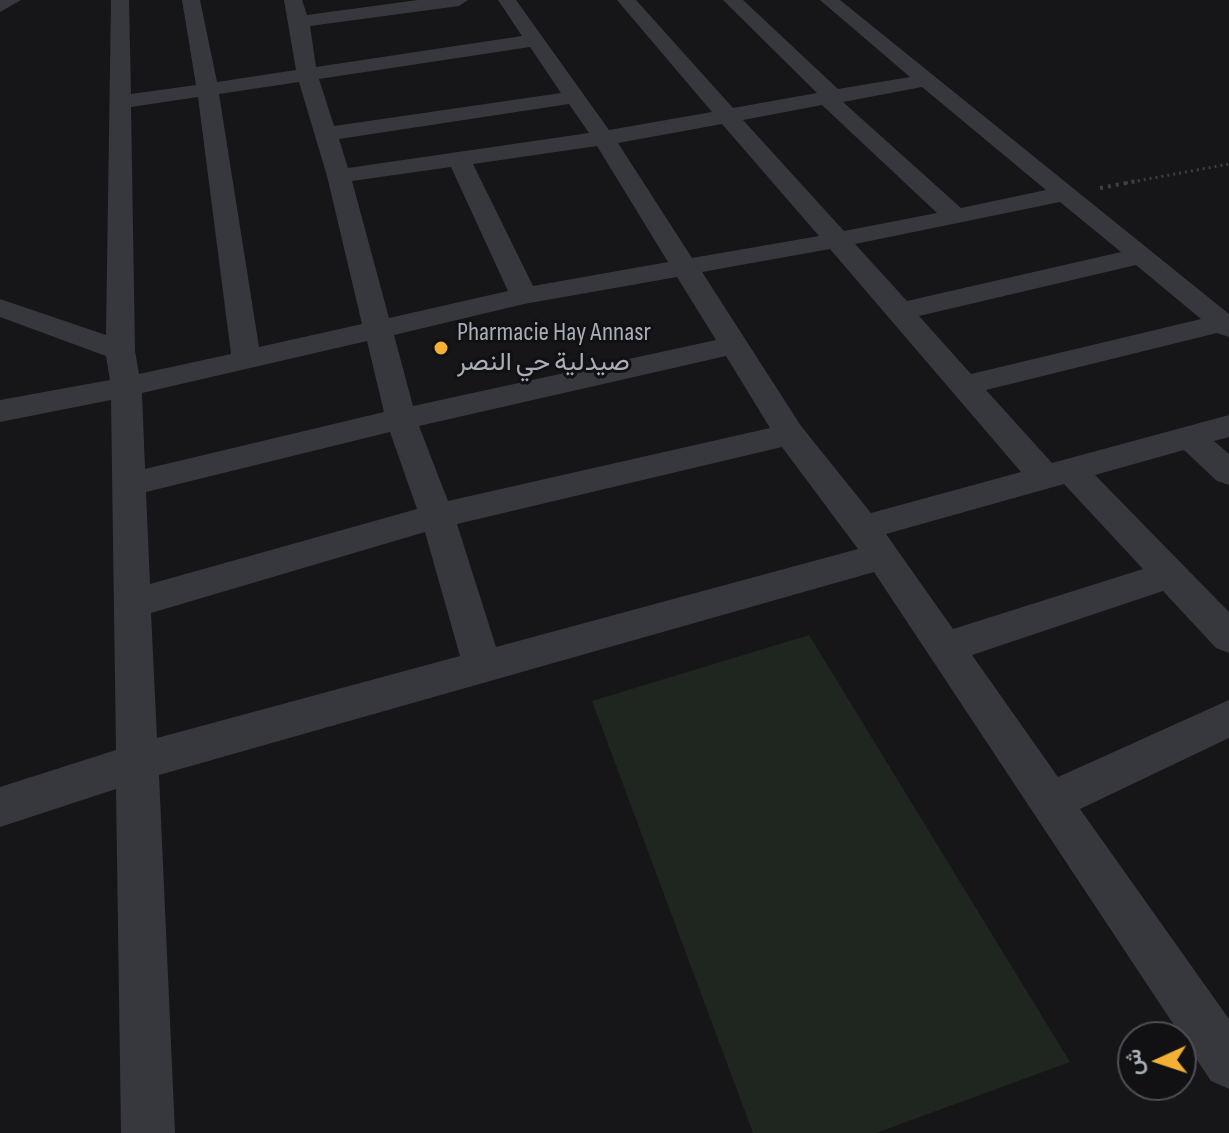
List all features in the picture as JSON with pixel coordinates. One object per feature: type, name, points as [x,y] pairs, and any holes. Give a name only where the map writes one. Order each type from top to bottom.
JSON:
[{"type":"street","points":[[0,6],[12,0]]},
{"type":"street","points":[[120,0],[123,102],[120,351],[126,387],[148,1133]]},
{"type":"street","points":[[191,0],[208,90],[246,358]]},
{"type":"street","points":[[459,0],[296,11],[307,75],[339,176],[401,419],[437,516],[483,667]]},
{"type":"street","points":[[507,0],[602,136],[790,434],[872,542],[1229,1063]]},
{"type":"street","points":[[626,0],[966,385],[1170,575],[1229,637]]},
{"type":"street","points":[[732,0],[955,216]]},
{"type":"street","points":[[829,0],[1226,326]]},
{"type":"street","points":[[123,102],[535,40]]},
{"type":"street","points":[[339,176],[623,135],[724,114],[926,80]]},
{"type":"street","points":[[327,134],[576,97]]},
{"type":"street","points":[[459,158],[524,296]]},
{"type":"street","points":[[0,411],[126,387],[524,296],[839,240],[1065,194]]},
{"type":"street","points":[[902,311],[1140,256]]},
{"type":"street","points":[[0,307],[120,351]]},
{"type":"street","points":[[966,385],[1226,326]]},
{"type":"street","points":[[127,485],[401,419],[734,345]]},
{"type":"street","points":[[0,807],[139,762],[483,667],[872,542],[1056,472],[1229,426]]},
{"type":"street","points":[[131,604],[437,516],[790,434]]},
{"type":"street","points":[[1189,436],[1229,473]]},
{"type":"street","points":[[945,648],[1170,575]]},
{"type":"street","points":[[1051,801],[1229,718]]},
{"type":"path","points":[[1065,194],[1229,164]]},
{"type":"shaded area","points":[[809,635],[1070,1062],[876,1133],[753,1133],[592,701]]},
{"type":"place","name":"Pharmacie Hay Annasr صيدلية حي النصر","points":[[441,348]]}]
